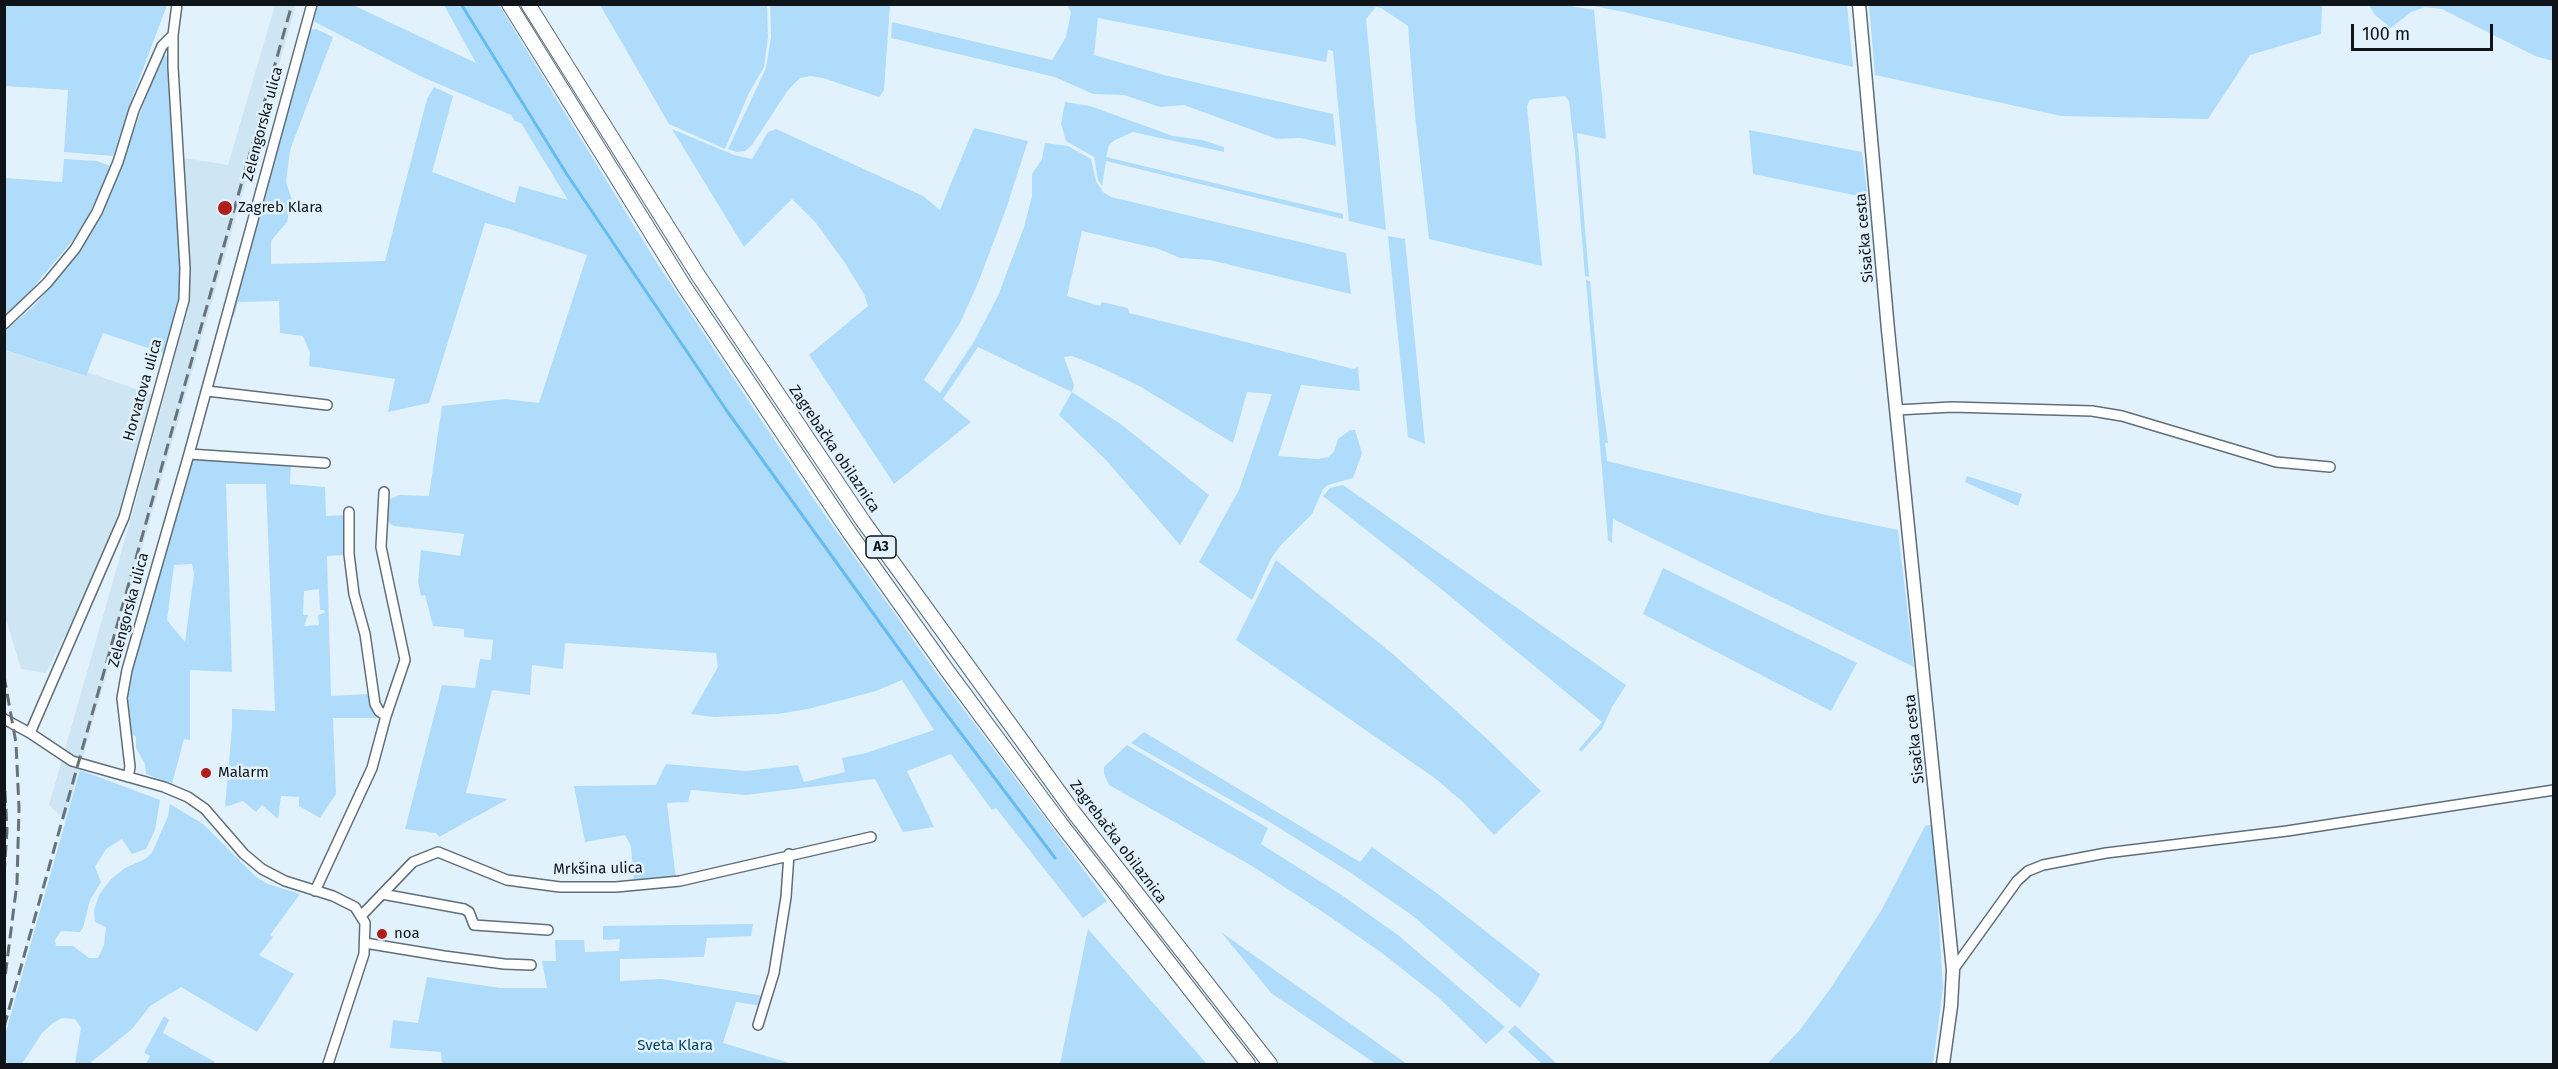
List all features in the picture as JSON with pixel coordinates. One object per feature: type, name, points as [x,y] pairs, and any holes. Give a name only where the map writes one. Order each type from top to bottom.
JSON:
[{"type":"highway","name":"A3","points":[[509,4],[684,286],[843,522],[949,673],[1061,824],[1248,1065]]},
{"type":"highway","name":"Zagrebačka obilaznica","points":[[528,4],[698,275],[863,521],[1075,814],[1270,1065]]},
{"type":"main road","name":"Sisačka cesta","points":[[1859,4],[1953,970],[1943,1065]]},
{"type":"street","name":"Horvatova ulica","points":[[30,733],[124,517],[184,300],[185,268],[172,67],[177,4]]},
{"type":"street","name":"Zelengorska ulica","points":[[128,777],[130,767],[122,698],[127,670],[207,391],[312,4]]},
{"type":"street","name":"Horvatova ulica","points":[[4,324],[47,283],[75,249],[97,212],[118,162],[134,110],[162,46],[173,35]]},
{"type":"street","points":[[207,391],[327,405]]},
{"type":"street","points":[[1897,410],[1952,407],[2092,411],[2122,416],[2276,462],[2330,467]]},
{"type":"street","points":[[189,454],[325,463]]},
{"type":"street","points":[[315,891],[372,768],[386,716],[405,660],[381,547],[384,492]]},
{"type":"street","points":[[350,513],[352,586],[364,634],[375,704],[386,716]]},
{"type":"street","points":[[4,719],[72,761],[164,787],[194,801],[206,809],[239,849],[262,869],[285,881],[345,901],[355,907],[365,923],[364,954],[328,1065]]},
{"type":"street","points":[[1953,970],[2017,881],[2028,871],[2043,865],[2106,853],[2287,831],[2553,790]]},
{"type":"street","name":"Mrkšina ulica","points":[[362,915],[413,862],[438,852],[507,880],[560,887],[616,887],[680,881],[789,854],[871,837]]},
{"type":"street","points":[[758,1025],[774,973],[786,897],[789,854]]},
{"type":"street","points":[[382,894],[464,909],[469,912],[474,925],[548,930]]},
{"type":"street","points":[[365,943],[504,964],[531,965]]},
{"type":"shaded area","points":[[275,5],[296,5],[65,820],[49,805],[189,305],[184,158],[228,165]]},
{"type":"shaded area","points":[[4,350],[85,376],[87,372],[156,396],[120,519],[85,597],[46,673],[21,669],[5,616]]},
{"type":"green space","points":[[2322,4],[2321,34],[2250,55],[2208,119],[2061,116],[1875,75],[1869,5]]},
{"type":"green space","points":[[4,5],[167,5],[113,156],[64,152],[68,90],[5,86]]},
{"type":"green space","points":[[315,5],[353,5],[476,63],[444,5],[499,5],[655,260],[813,498],[938,675],[1107,901],[1083,918],[996,808],[992,810],[951,754],[907,771],[934,827],[903,832],[875,779],[746,795],[691,790],[688,802],[667,803],[676,879],[634,883],[631,846],[625,835],[585,842],[574,786],[656,785],[666,764],[746,771],[798,765],[804,782],[845,772],[842,758],[866,753],[934,730],[902,680],[876,691],[808,709],[778,714],[714,717],[691,714],[718,667],[716,653],[565,643],[563,669],[532,665],[530,695],[492,690],[466,793],[508,799],[439,837],[436,833],[405,829],[442,685],[475,688],[480,659],[491,660],[493,640],[464,637],[464,629],[433,626],[425,595],[421,596],[418,582],[421,550],[460,556],[464,534],[394,526],[389,523],[386,511],[390,499],[399,495],[429,496],[442,406],[506,399],[539,403],[587,255],[485,223],[429,403],[388,412],[395,379],[309,366],[310,353],[303,336],[280,333],[279,301],[238,302],[234,317],[231,317],[311,30],[316,29],[333,37],[290,150],[286,182],[292,200],[287,222],[271,241],[271,264],[385,261],[427,99],[434,87],[453,96],[432,172],[515,203],[519,186],[568,200],[521,123],[515,121],[511,115],[420,76],[315,22],[313,18]]},
{"type":"green space","points":[[600,5],[767,5],[768,37],[764,67],[749,93],[725,149],[669,124]]},
{"type":"green space","points":[[770,5],[890,5],[884,90],[879,97],[823,78],[811,76],[800,78],[788,90],[752,145],[745,151],[737,152],[728,149],[766,68],[771,37]]},
{"type":"green space","points":[[1067,5],[1565,5],[1594,10],[1606,139],[1577,133],[1589,277],[1585,276],[1575,152],[1569,101],[1565,96],[1533,99],[1527,106],[1542,266],[1429,239],[1408,26],[1381,8],[1376,7],[1366,19],[1386,230],[1349,221],[1333,51],[1328,50],[1326,62],[1098,18],[1094,55],[1164,75],[1333,114],[1336,146],[1300,138],[1277,139],[1184,105],[1160,107],[1124,95],[1093,94],[1055,77],[891,38],[892,22],[1052,60],[1066,37],[1071,12]]},
{"type":"green space","points":[[1588,5],[1847,5],[1853,67],[1624,12]]},
{"type":"green space","points":[[2369,5],[2553,5],[2553,61],[2535,56],[2442,9],[2425,7],[2411,12],[2391,28],[2375,15]]},
{"type":"green space","points":[[161,56],[170,58],[178,166],[181,295],[166,354],[103,333],[86,376],[5,350],[4,332],[36,304],[82,247],[116,180]]},
{"type":"green space","points":[[1065,102],[1090,106],[1173,136],[1202,140],[1224,147],[1224,152],[1133,132],[1109,145],[1106,157],[1343,214],[1343,219],[1106,161],[1102,186],[1098,180],[1094,157],[1066,141],[1061,124]]},
{"type":"green space","points":[[974,128],[1028,141],[1006,209],[978,283],[960,323],[924,380],[940,393],[973,343],[998,296],[1024,227],[1032,196],[1032,174],[1042,159],[1045,143],[1068,146],[1091,159],[1096,181],[1103,192],[1111,197],[1346,253],[1351,294],[1210,260],[1180,258],[1159,249],[1082,231],[1067,296],[1100,306],[1102,302],[1128,308],[1129,313],[1354,369],[1358,367],[1360,391],[1301,385],[1278,456],[1318,459],[1328,457],[1334,452],[1338,439],[1350,430],[1355,430],[1362,453],[1353,478],[1328,485],[1323,489],[1312,514],[1280,546],[1272,557],[1252,600],[1199,562],[1239,490],[1272,394],[1247,392],[1233,443],[1141,387],[1072,356],[1064,357],[1074,385],[1072,392],[978,347],[943,399],[971,422],[894,484],[809,355],[868,306],[864,294],[845,263],[816,223],[792,199],[744,247],[672,129],[734,155],[752,159],[768,132],[776,129],[923,196],[940,210]]},
{"type":"green space","points":[[1749,130],[1862,152],[1868,198],[1753,174]]},
{"type":"green space","points":[[64,159],[97,161],[110,166],[109,172],[87,218],[73,240],[31,290],[5,316],[5,178],[62,182]]},
{"type":"green space","points":[[1388,236],[1405,239],[1425,444],[1408,437]]},
{"type":"green space","points":[[1586,280],[1590,281],[1598,372],[1608,443],[1605,443],[1607,461],[1826,515],[1898,530],[1914,667],[1613,519],[1612,543],[1608,540]]},
{"type":"green space","points":[[1072,392],[1122,425],[1209,495],[1180,545],[1105,459],[1059,415]]},
{"type":"green space","points":[[196,458],[291,463],[290,484],[325,487],[326,516],[346,515],[346,555],[327,556],[331,696],[370,694],[372,707],[381,718],[333,718],[336,794],[320,818],[299,806],[299,797],[281,796],[278,819],[262,805],[256,812],[243,801],[225,807],[232,709],[275,711],[266,484],[226,484],[232,672],[190,670],[190,740],[184,739],[172,784],[146,774],[145,764],[136,748],[136,737],[129,732],[125,697],[130,671],[192,460]],"holes":[[[192,564],[194,574],[185,642],[167,620],[174,565]],[[319,589],[320,610],[324,610],[325,613],[318,615],[319,625],[304,626],[308,615],[303,615],[304,591]]]},
{"type":"green space","points":[[1967,476],[2022,494],[2018,506],[1965,482]]},
{"type":"green space","points":[[1343,485],[1626,685],[1602,729],[1581,752],[1579,749],[1602,722],[1440,588],[1323,496],[1330,488]]},
{"type":"green space","points":[[1276,560],[1394,655],[1541,791],[1494,835],[1464,803],[1436,779],[1236,640]]},
{"type":"green space","points":[[1663,568],[1857,663],[1831,711],[1643,614]]},
{"type":"green space","points":[[1144,732],[1360,862],[1372,847],[1438,894],[1540,974],[1520,1008],[1413,916],[1351,873],[1273,824],[1131,743]]},
{"type":"green space","points":[[1127,745],[1268,828],[1261,844],[1340,894],[1398,935],[1505,1027],[1486,1044],[1439,998],[1382,953],[1323,912],[1252,866],[1109,785],[1104,774],[1104,767]]},
{"type":"green space","points":[[80,770],[160,800],[155,830],[146,849],[132,854],[122,839],[106,849],[95,867],[101,882],[90,900],[83,928],[80,932],[61,931],[55,940],[56,946],[73,946],[89,958],[98,958],[104,945],[106,927],[95,922],[94,910],[99,895],[111,879],[152,853],[168,816],[170,804],[203,824],[256,877],[268,884],[300,894],[270,935],[273,937],[259,955],[294,974],[257,1032],[181,987],[150,1006],[132,1029],[89,1064],[75,1064],[81,1028],[75,1019],[62,1018],[42,1033],[22,1064],[5,1064],[5,1035]]},
{"type":"green space","points":[[1933,824],[1943,988],[1933,1064],[1767,1064],[1800,1030],[1832,986],[1881,911],[1925,826]]},
{"type":"green space","name":"Sveta Klara","points":[[753,924],[751,936],[707,938],[704,957],[620,959],[620,981],[662,979],[764,996],[761,1006],[736,1002],[723,1043],[793,1064],[442,1064],[441,1052],[390,1048],[393,1020],[418,1023],[427,977],[500,988],[547,988],[542,961],[556,961],[555,940],[584,940],[585,952],[619,951],[620,939],[603,940],[603,926]]},
{"type":"green space","points":[[1088,929],[1207,1064],[1060,1064]]},
{"type":"green space","points":[[1221,932],[1407,1064],[1376,1064],[1271,993]]},
{"type":"green space","points":[[164,1016],[169,1020],[163,1033],[215,1062],[213,1064],[146,1064],[150,1056],[144,1053]]},
{"type":"green space","points":[[1515,1025],[1557,1064],[1542,1064],[1508,1032]]},
{"type":"waterway","points":[[461,4],[568,176],[727,411],[935,699],[1055,858]]},
{"type":"railway","points":[[4,1027],[292,4]]},
{"type":"railway","points":[[4,676],[16,743],[19,808],[17,883],[4,985]]},
{"type":"railway","points":[[4,773],[7,830],[4,876]]},
{"type":"place","name":"Zagreb Klara","points":[[225,208]]},
{"type":"place","name":"Malarm","points":[[206,773]]},
{"type":"place","name":"noa","points":[[382,934]]}]
